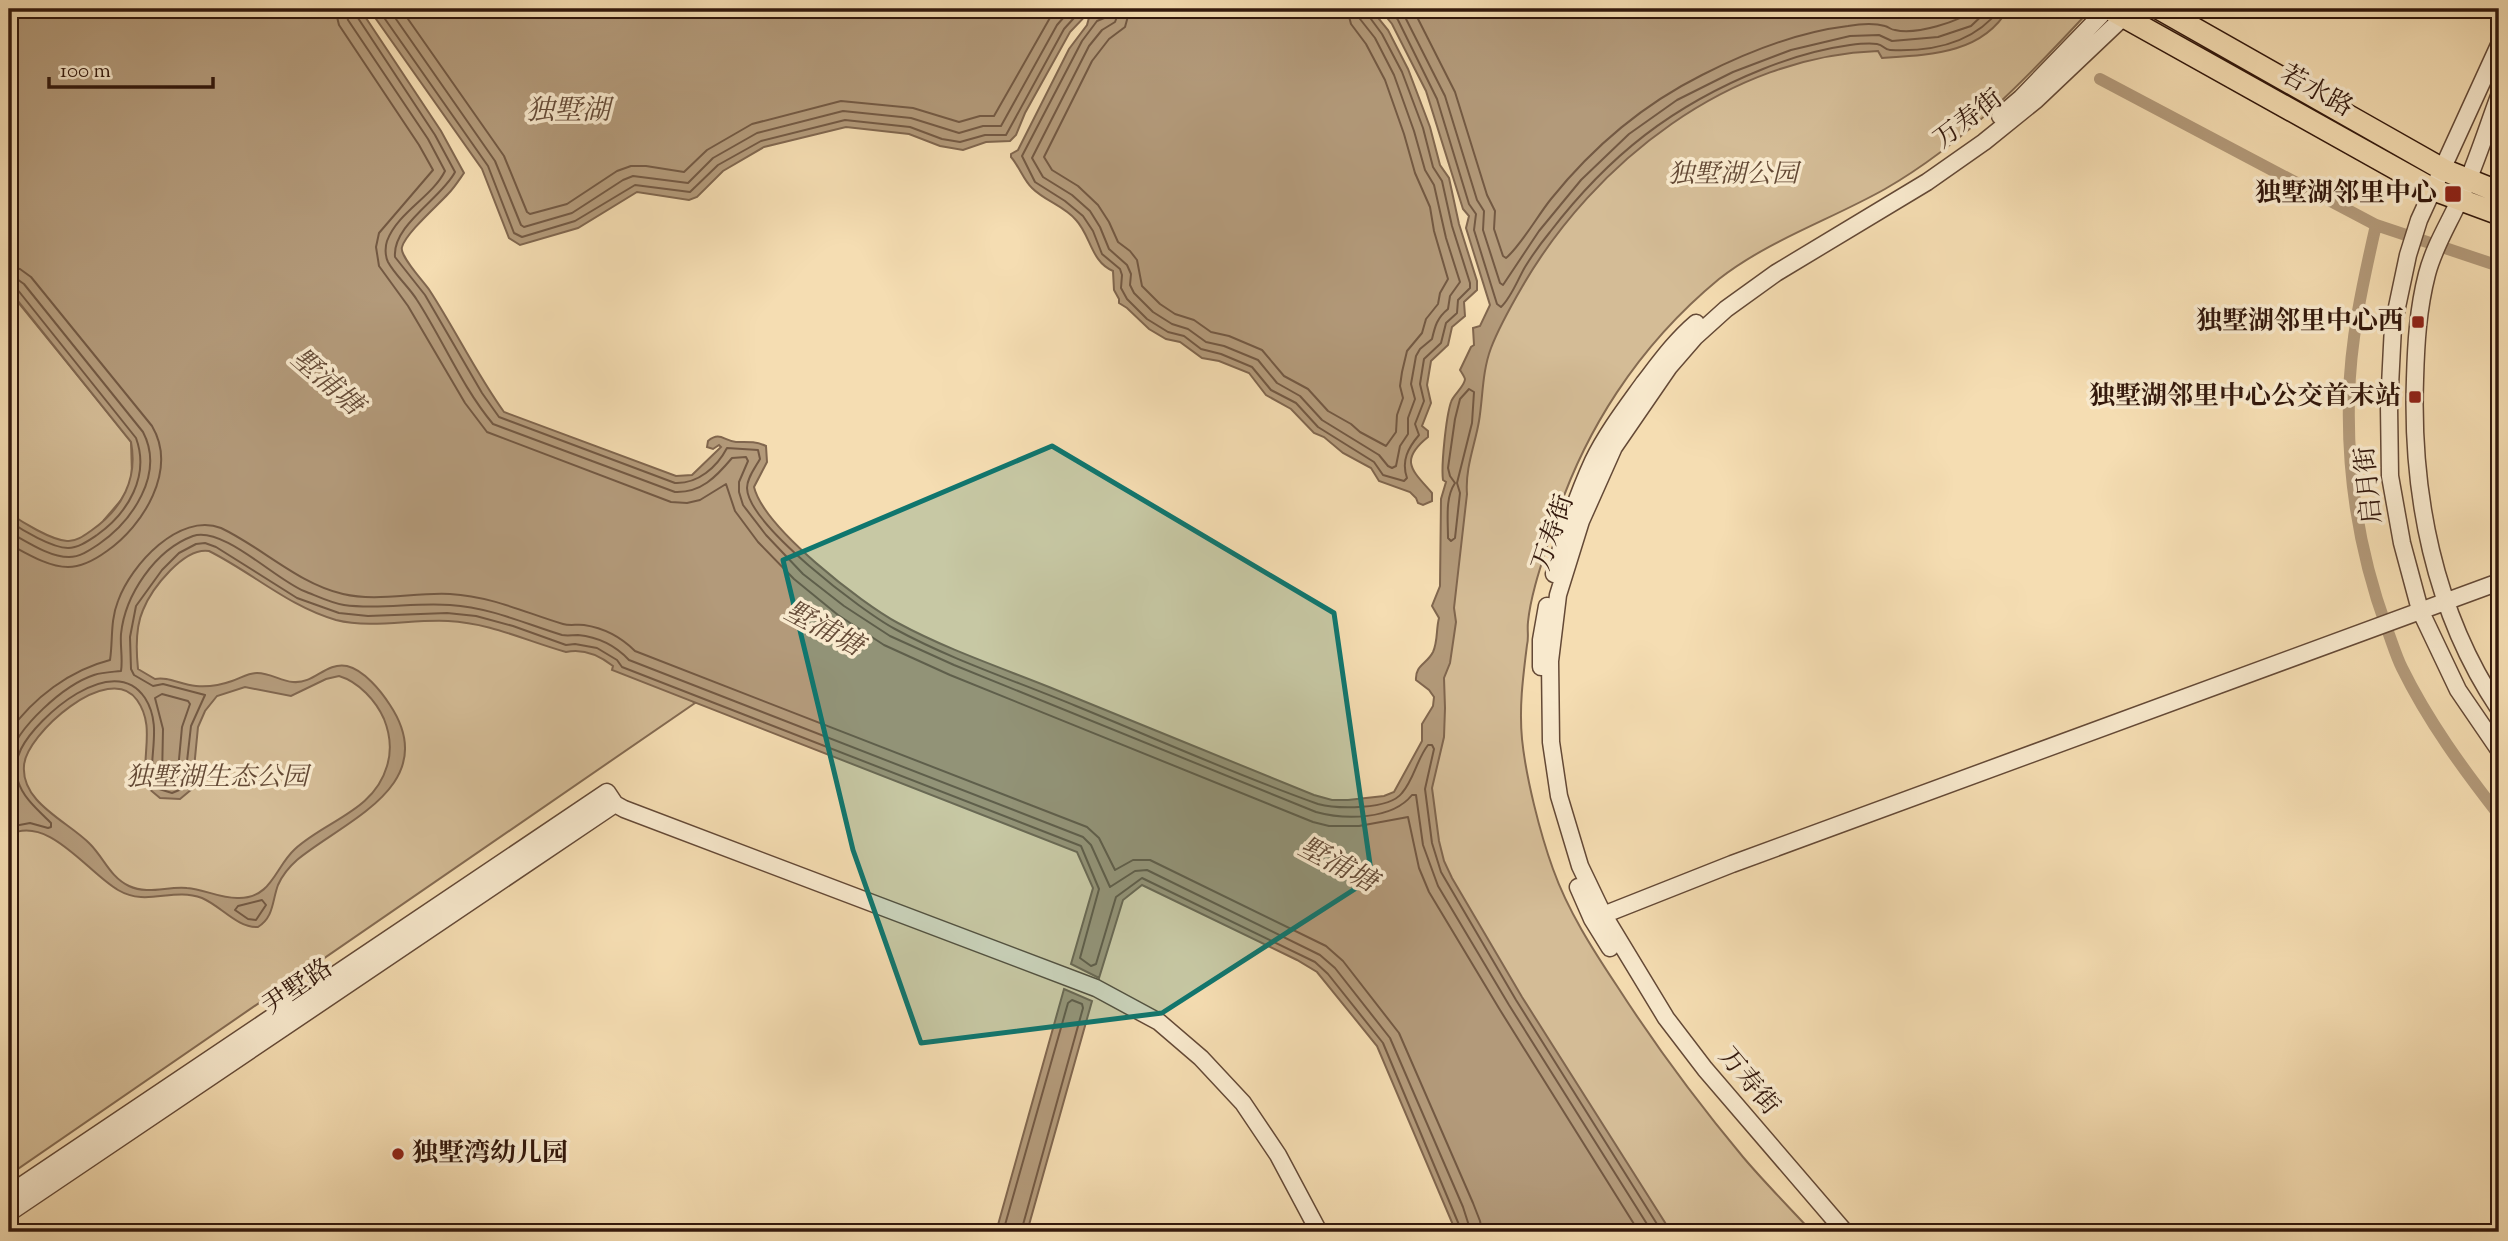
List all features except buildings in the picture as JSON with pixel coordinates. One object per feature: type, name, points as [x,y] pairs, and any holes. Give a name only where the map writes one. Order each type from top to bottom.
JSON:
[{"type":"main road","name":"若水路","points":[[2160,9],[2444,170],[2463,190],[2499,214]]},
{"type":"main road","name":"若水路","points":[[2119,11],[2434,190],[2499,192]]},
{"type":"street","name":"万寿街","points":[[1830,1232],[1743,1132],[1653,1018],[1597,916],[1559,796],[1551,743],[1550,661],[1558,595],[1581,521],[1614,447],[1669,367],[1695,337],[1726,309],[1776,273],[1927,181],[1984,142],[2036,100],[2051,75],[2080,38],[2119,11]]},
{"type":"street","name":"万寿街","points":[[2051,75],[2094,47],[2119,11]]},
{"type":"street","name":"启月街","points":[[2499,45],[2419,220],[2408,256],[2393,326],[2389,406],[2390,476],[2402,544],[2420,610],[2458,690],[2499,750]]},
{"type":"street","name":"启月街","points":[[2499,96],[2463,190],[2430,261],[2418,308],[2413,426],[2416,468],[2426,532],[2445,601],[2480,681],[2499,709]]},
{"type":"street","points":[[1597,916],[2499,582]]},
{"type":"street","points":[[611,798],[625,809],[1096,988],[1159,1023],[1202,1058],[1243,1103],[1278,1155],[1319,1232]]},
{"type":"street","name":"尹墅路","points":[[9,1194],[611,798]]},
{"type":"street","name":"尹墅路","points":[[9,1213],[611,798]]},
{"type":"street","name":"万寿街","points":[[1597,916],[1666,1018],[1705,1069],[1845,1232]]},
{"type":"highlighted area","points":[[1052,446],[1334,613],[1372,878],[1162,1013],[921,1043],[853,850],[783,560]]},
{"type":"green space","name":"独墅湖公园","points":[[2004,9],[2091,9],[1995,107],[1942,151],[1885,189],[1738,265],[1719,279],[1663,332],[1617,393],[1597,425],[1565,494],[1538,576],[1528,622],[1521,727],[1534,805],[1559,885],[1599,958],[1677,1073],[1743,1157],[1812,1232],[1633,1232],[1410,828],[1437,731],[1462,486],[1489,345],[1544,240],[1636,141],[1703,97],[1774,67]]},
{"type":"green space","name":"独墅湖生态公园","points":[[9,291],[131,441],[132,476],[128,492],[104,520],[181,558],[205,542],[500,608],[661,679],[695,703],[9,1175]]},
{"type":"water","name":"墅浦塘","points":[[9,9],[360,9],[441,131],[464,173],[450,192],[409,234],[402,251],[430,291],[504,412],[676,476],[692,475],[721,447],[707,447],[712,438],[722,437],[766,446],[767,462],[754,487],[776,523],[794,543],[839,582],[898,623],[954,649],[1314,795],[1332,800],[1384,796],[1394,792],[1422,741],[1422,724],[1433,706],[1434,697],[1416,680],[1416,675],[1436,644],[1439,618],[1432,606],[1440,586],[1441,499],[1446,482],[1443,480],[1443,453],[1446,430],[1451,402],[1465,378],[1460,370],[1474,345],[1473,328],[1480,326],[1490,305],[1466,228],[1469,216],[1463,209],[1426,91],[1392,24],[1380,9],[2008,9],[1984,35],[1953,49],[1900,57],[1882,58],[1878,51],[1823,57],[1770,72],[1719,95],[1672,124],[1627,159],[1587,198],[1552,241],[1509,309],[1488,357],[1479,421],[1467,475],[1454,608],[1456,622],[1450,663],[1444,678],[1444,737],[1432,788],[1439,841],[1452,878],[1522,997],[1671,1232],[1456,1232],[1377,1046],[1317,972],[1142,885],[1123,900],[1099,978],[1071,964],[1093,888],[1077,852],[612,670],[613,666],[591,653],[566,652],[464,622],[363,624],[336,620],[286,598],[209,551],[199,551],[180,562],[161,581],[147,601],[137,632],[138,669],[155,679],[210,686],[257,673],[301,682],[332,667],[353,668],[366,676],[382,694],[403,733],[404,757],[396,779],[381,798],[361,815],[291,866],[278,885],[270,914],[258,927],[243,924],[202,898],[191,895],[129,895],[106,882],[52,838],[38,832],[24,831],[9,835],[9,513],[53,537],[67,541],[77,539],[103,522],[119,503],[130,481],[133,456],[131,442],[9,290]],"holes":[[[339,676],[360,687],[372,699],[386,725],[390,742],[389,754],[381,781],[361,804],[295,849],[266,887],[250,897],[226,897],[187,888],[143,890],[129,886],[112,872],[90,844],[38,801],[25,779],[24,766],[28,753],[53,721],[70,706],[89,695],[108,689],[124,690],[137,700],[146,721],[145,766],[148,788],[160,798],[180,799],[192,789],[198,727],[205,711],[217,696],[245,687],[291,696],[326,679]]]},
{"type":"water","name":"独墅湖","points":[[369,9],[1092,9],[1070,32],[1025,113],[1016,135],[1010,141],[986,142],[963,150],[940,146],[909,134],[846,127],[764,147],[723,171],[697,197],[689,200],[637,192],[578,228],[520,245],[509,238],[482,169]]},
{"type":"water","points":[[1108,9],[1371,9],[1388,30],[1408,69],[1430,127],[1440,165],[1449,178],[1459,224],[1477,281],[1477,290],[1464,302],[1465,316],[1452,327],[1448,345],[1431,361],[1427,385],[1431,403],[1422,426],[1428,431],[1428,437],[1419,445],[1411,459],[1414,472],[1432,493],[1432,501],[1423,505],[1418,503],[1410,492],[1379,481],[1371,468],[1314,433],[1291,409],[1266,395],[1249,373],[1219,361],[1202,358],[1180,342],[1166,339],[1149,329],[1119,303],[1114,290],[1113,271],[1100,261],[1081,226],[1066,211],[1037,193],[1026,181],[1011,154],[1018,150],[1069,49],[1087,25],[1090,14],[1102,13]]},
{"type":"water","points":[[1064,989],[1092,1001],[1027,1232],[996,1232]]},
{"type":"waterway","points":[[2100,79],[2376,225],[2499,266]]},
{"type":"waterway","points":[[2376,225],[2358,311],[2350,377],[2350,457],[2357,516],[2369,573],[2402,668],[2447,744],[2499,815]]},
{"type":"place","name":"独墅湖邻里中心","points":[[2453,194]]},
{"type":"place","name":"独墅湖邻里中心西","points":[[2418,322]]},
{"type":"place","name":"独墅湖邻里中心公交首末站","points":[[2415,397]]},
{"type":"place","name":"独墅湾幼儿园","points":[[398,1154]]}]
